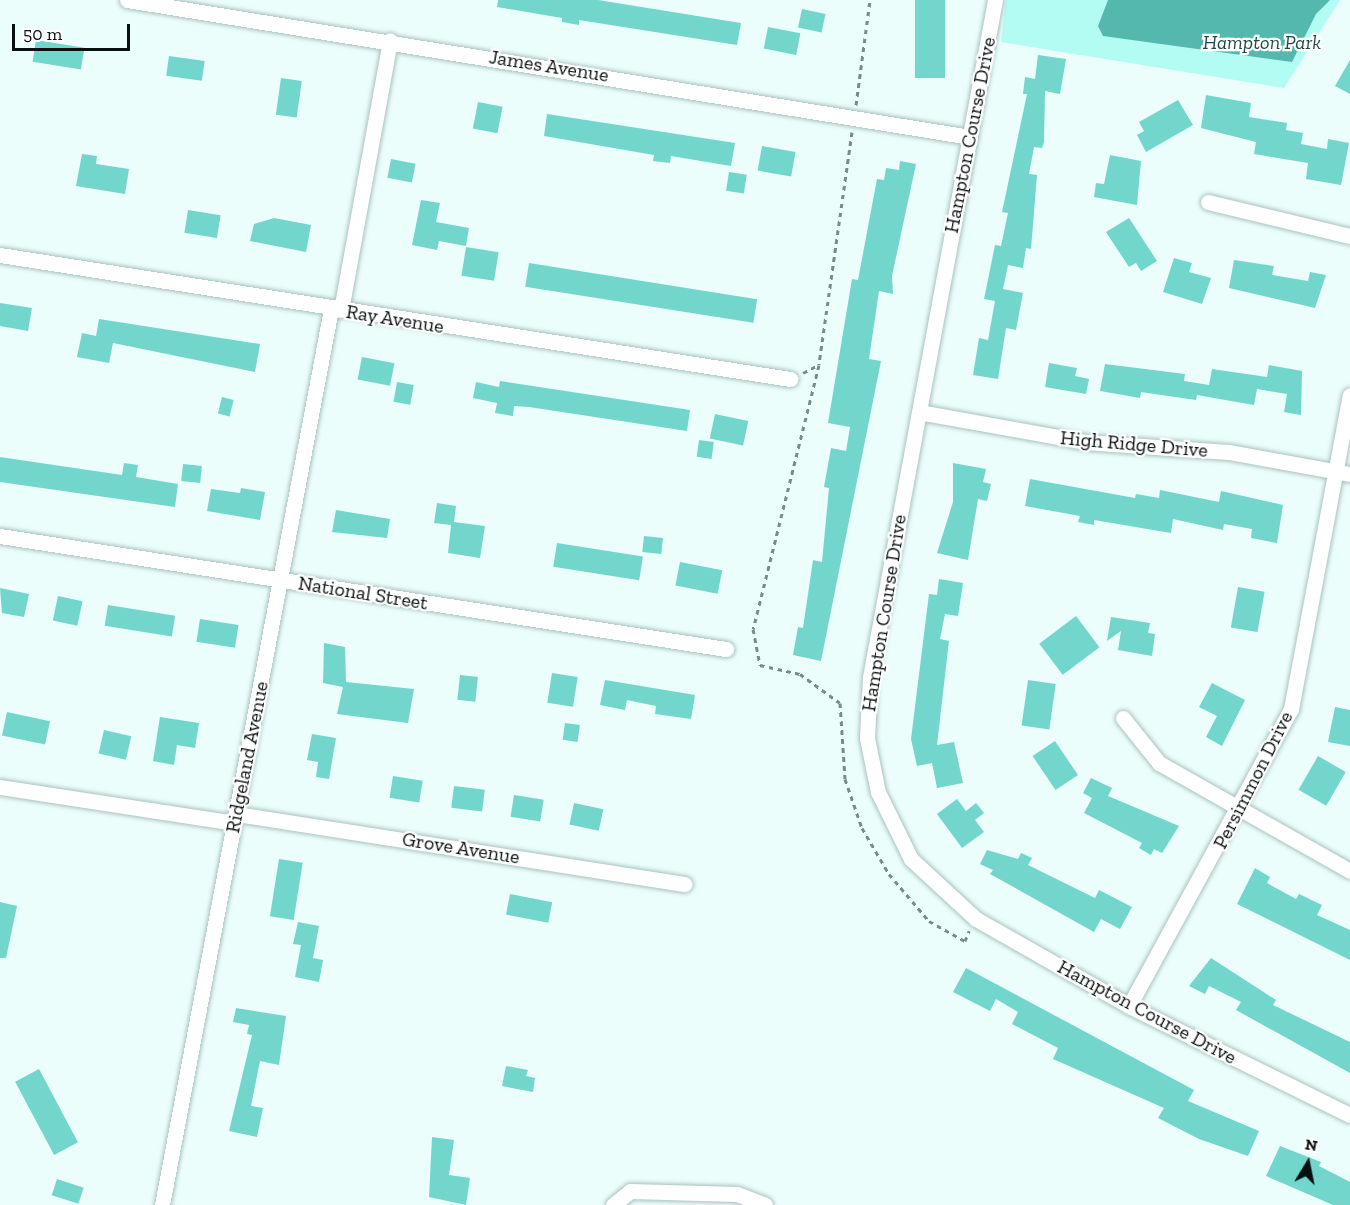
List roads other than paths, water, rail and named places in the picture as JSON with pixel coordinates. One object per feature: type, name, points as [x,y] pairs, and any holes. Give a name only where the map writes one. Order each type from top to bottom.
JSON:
[{"type":"street","name":"James Avenue","points":[[128,0],[390,40],[970,136]]},
{"type":"street","name":"Hampton Course Drive","points":[[995,0],[870,677],[867,738],[878,792],[911,859],[975,919],[1129,1006],[1350,1115]]},
{"type":"street","name":"Ridgeland Avenue","points":[[162,1205],[280,581],[390,40]]},
{"type":"street","points":[[1208,202],[1350,236]]},
{"type":"street","name":"Ray Avenue","points":[[0,255],[790,379]]},
{"type":"street","name":"Persimmon Drive","points":[[1129,1006],[1238,808],[1277,743],[1297,689],[1343,472],[1350,395]]},
{"type":"street","name":"High Ridge Drive","points":[[919,412],[1085,442],[1229,452],[1343,472]]},
{"type":"street","name":"National Street","points":[[0,536],[726,649]]},
{"type":"street","points":[[1123,718],[1158,763],[1350,871]]},
{"type":"street","name":"Grove Avenue","points":[[0,787],[236,818],[685,884]]},
{"type":"street","points":[[612,1205],[630,1191],[765,1205]]},
{"type":"park label","name":"Hampton Park","points":[[1262,42]]}]
